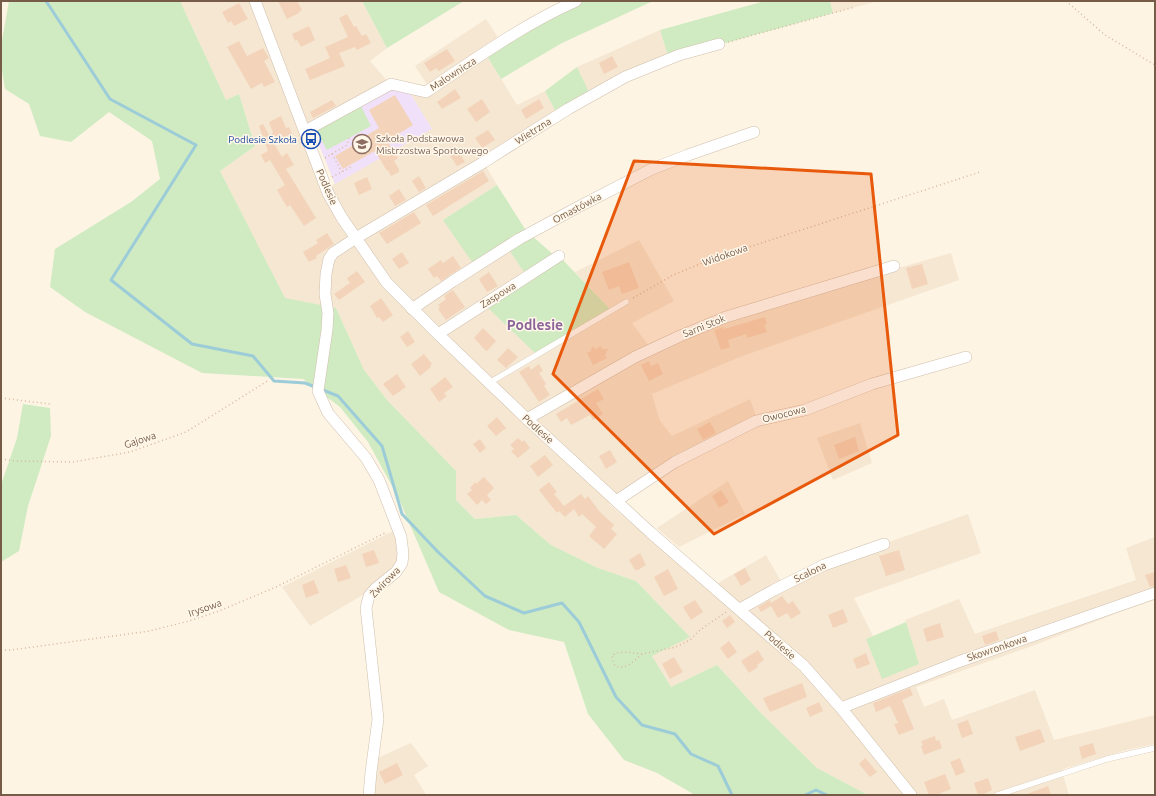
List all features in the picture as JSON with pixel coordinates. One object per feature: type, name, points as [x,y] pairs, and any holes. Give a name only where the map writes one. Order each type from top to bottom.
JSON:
[{"type":"street","name":"Podlesie","points":[[255,1],[328,193],[356,238],[387,283],[412,309],[527,419],[616,501],[804,666],[841,708],[911,795]]},
{"type":"street","name":"Malownicza","points":[[305,131],[391,84],[426,92],[500,43],[560,8],[576,1]]},
{"type":"street","name":"Wietrzna","points":[[318,387],[327,330],[328,313],[325,294],[326,274],[329,259],[333,253],[484,162],[568,109],[624,77],[680,55],[719,44]]},
{"type":"street","name":"Omastówka","points":[[412,309],[519,239],[652,169],[754,132]]},
{"type":"street","name":"Zaspowa","points":[[438,334],[559,256]]},
{"type":"street","name":"Sarni Stok","points":[[527,419],[635,357],[680,336],[726,317],[894,266]]},
{"type":"street","name":"Owocowa","points":[[616,501],[675,462],[756,421],[805,410],[872,384],[966,357]]},
{"type":"street","name":"Żwirowa","points":[[318,387],[328,413],[366,458],[380,480],[401,537],[403,554],[402,563],[396,572],[375,589],[369,596],[366,608],[378,719],[369,795]]},
{"type":"street","name":"Scalona","points":[[738,608],[824,565],[884,544]]},
{"type":"street","name":"Skowronkowa","points":[[841,708],[958,662],[1155,593]]},
{"type":"lane","points":[[489,382],[626,302]]},
{"type":"lane","points":[[997,795],[1107,759],[1155,748]]},
{"type":"path","points":[[1066,1],[1105,35],[1155,65]]},
{"type":"path","points":[[719,44],[855,7]]},
{"type":"path","points":[[316,162],[348,145],[349,138]]},
{"type":"path","points":[[332,154],[342,172]]},
{"type":"path","points":[[324,182],[351,167],[350,165]]},
{"type":"path","name":"Widokowa","points":[[626,302],[673,275],[712,259],[980,172]]},
{"type":"path","name":"Gajowa","points":[[1,459],[16,461],[73,462],[130,452],[186,432],[269,380]]},
{"type":"path","points":[[1,398],[50,404]]},
{"type":"path","name":"Irysowa","points":[[1,650],[150,632],[189,621],[219,611],[276,587],[397,527]]},
{"type":"path","points":[[642,654],[624,667],[619,668],[615,666],[612,661],[612,656],[616,653],[625,652],[642,654],[676,647],[690,640],[712,621],[738,608]]},
{"type":"highlighted area","points":[[634,161],[871,174],[898,435],[714,534],[553,374]]},
{"type":"shaded area","points":[[180,1],[362,1],[387,48],[370,61],[389,83],[299,133],[321,191],[432,129],[409,91],[426,94],[487,56],[517,105],[545,91],[558,116],[485,165],[497,185],[443,220],[509,250],[526,275],[611,310],[575,272],[639,240],[674,301],[632,323],[651,349],[726,317],[951,253],[959,280],[740,357],[652,394],[660,421],[672,436],[750,399],[757,418],[618,497],[609,504],[708,589],[766,555],[783,585],[824,565],[968,514],[981,553],[854,598],[873,636],[866,639],[919,664],[905,620],[959,599],[975,634],[1136,580],[1126,548],[1155,537],[1155,600],[916,687],[924,707],[944,699],[952,720],[1035,690],[1054,740],[1155,715],[1155,744],[1127,750],[1063,769],[1063,775],[1069,795],[868,795],[817,768],[759,711],[717,665],[671,687],[652,656],[689,636],[636,581],[598,568],[551,545],[516,515],[475,519],[456,500],[456,471],[388,401],[364,370],[336,308],[285,299],[220,171],[255,146],[239,94],[226,100]]},
{"type":"shaded area","points":[[830,1],[878,1],[833,13]]},
{"type":"shaded area","points":[[486,19],[499,39],[428,86],[415,66]]},
{"type":"shaded area","points":[[660,30],[669,59],[591,96],[577,67]]},
{"type":"shaded area","name":"Szkoła Podstawowa Mistrzostwa Sportowego","points":[[391,86],[409,91],[432,129],[335,184],[313,130]]},
{"type":"shaded area","points":[[860,423],[872,463],[833,480],[817,438]]},
{"type":"shaded area","points":[[728,481],[745,514],[679,547],[657,528]]},
{"type":"shaded area","points":[[395,530],[399,563],[366,593],[310,626],[282,587]]},
{"type":"shaded area","points":[[411,743],[428,766],[414,775],[426,795],[372,795],[375,759]]},
{"type":"green space","points":[[9,1],[180,1],[226,100],[239,94],[255,146],[220,171],[285,298],[336,308],[364,370],[388,401],[456,471],[456,500],[475,519],[516,515],[551,545],[598,568],[636,581],[690,637],[652,656],[671,687],[717,665],[759,711],[817,768],[868,795],[695,795],[657,773],[624,760],[588,714],[564,642],[509,630],[439,592],[398,497],[368,442],[340,407],[303,379],[202,373],[85,312],[50,287],[55,249],[131,202],[160,179],[152,141],[109,112],[71,142],[40,136],[29,104],[5,89],[1,64],[1,46]]},
{"type":"green space","points":[[362,1],[464,1],[387,48]]},
{"type":"green space","points":[[576,1],[653,1],[562,43],[501,79],[487,56]]},
{"type":"green space","points":[[765,1],[830,1],[833,13],[669,59],[660,30]]},
{"type":"green space","points":[[577,67],[591,96],[558,116],[545,91]]},
{"type":"green space","points":[[361,106],[371,126],[327,150],[316,131]]},
{"type":"green space","points":[[497,185],[527,232],[474,265],[443,220]]},
{"type":"green space","points":[[531,235],[555,256],[526,275],[509,250]]},
{"type":"green space","points":[[559,256],[612,311],[536,354],[484,304]]},
{"type":"green space","points":[[23,404],[50,408],[51,436],[28,506],[19,551],[1,562],[1,485],[17,438]]},
{"type":"green space","points":[[906,622],[919,664],[882,679],[866,639]]},
{"type":"building","points":[[278,1],[297,1],[302,10],[287,19]]},
{"type":"building","points":[[239,3],[248,19],[234,26],[231,21],[228,23],[222,12]]},
{"type":"building","points":[[347,14],[354,27],[356,26],[362,36],[366,34],[371,43],[357,50],[355,47],[339,53],[345,66],[310,80],[305,69],[330,58],[325,47],[348,37],[339,18]]},
{"type":"building","points":[[309,26],[315,40],[301,47],[297,40],[295,41],[292,34]]},
{"type":"building","points":[[239,41],[247,56],[263,48],[269,58],[264,61],[275,82],[264,87],[262,83],[251,89],[227,47]]},
{"type":"building","points":[[447,49],[455,61],[439,71],[436,68],[430,72],[424,63]]},
{"type":"building","points":[[612,56],[618,67],[604,74],[599,63]]},
{"type":"building","points":[[455,89],[461,98],[442,109],[437,102]]},
{"type":"building","points":[[395,95],[413,125],[387,141],[398,158],[394,161],[399,169],[399,172],[391,176],[375,151],[343,169],[335,156],[379,128],[369,110]]},
{"type":"building","points":[[482,99],[490,112],[476,122],[467,109]]},
{"type":"building","points":[[539,99],[544,108],[526,119],[521,110]]},
{"type":"building","points":[[332,100],[336,106],[313,118],[310,112]]},
{"type":"building","points":[[281,116],[286,128],[289,127],[292,134],[273,142],[282,157],[287,153],[294,165],[286,169],[316,218],[304,226],[290,205],[287,207],[277,190],[285,185],[270,160],[265,163],[261,155],[268,151],[259,126],[263,124],[269,135],[273,133],[269,122]]},
{"type":"building","points":[[488,130],[495,140],[482,148],[475,138]]},
{"type":"building","points":[[457,149],[465,162],[457,166],[449,154]]},
{"type":"building","points":[[483,171],[489,181],[433,216],[426,205]]},
{"type":"building","points":[[419,176],[426,188],[419,192],[412,181]]},
{"type":"building","points":[[367,177],[372,189],[359,195],[354,183]]},
{"type":"building","points":[[399,189],[406,200],[395,206],[389,196]]},
{"type":"building","points":[[414,212],[421,223],[387,244],[379,233]]},
{"type":"building","points":[[327,233],[334,244],[316,256],[317,258],[309,262],[303,252],[318,243],[316,240]]},
{"type":"building","points":[[402,252],[409,263],[399,269],[392,259]]},
{"type":"building","points":[[453,256],[461,268],[441,281],[437,276],[434,278],[428,269],[441,260],[443,263]]},
{"type":"building","points":[[629,262],[639,288],[622,294],[619,286],[609,290],[602,272]]},
{"type":"building","points":[[922,264],[928,284],[912,289],[906,268]]},
{"type":"building","points":[[357,271],[365,282],[339,300],[334,294],[350,283],[347,278]]},
{"type":"building","points":[[489,272],[498,286],[487,292],[479,279]]},
{"type":"building","points":[[453,290],[465,307],[446,320],[438,309],[440,307],[438,305],[446,299],[444,296]]},
{"type":"building","points":[[381,298],[393,315],[383,322],[379,317],[377,318],[370,306]]},
{"type":"building","points":[[765,317],[767,324],[764,325],[767,332],[747,338],[746,334],[728,340],[730,347],[721,350],[714,330],[723,327],[724,329]]},
{"type":"building","points":[[483,328],[496,341],[486,351],[474,338]]},
{"type":"building","points":[[408,331],[415,342],[407,347],[400,337]]},
{"type":"building","points":[[592,346],[596,349],[601,346],[602,349],[608,349],[605,355],[607,358],[593,365],[587,353],[591,351]]},
{"type":"building","points":[[508,348],[518,357],[506,368],[497,360]]},
{"type":"building","points":[[424,354],[432,364],[430,366],[431,367],[420,376],[411,364]]},
{"type":"building","points":[[649,361],[651,366],[658,363],[663,374],[649,381],[641,365]]},
{"type":"building","points":[[539,364],[543,371],[539,373],[546,384],[544,386],[550,395],[539,402],[519,372],[529,366],[531,370]]},
{"type":"building","points":[[397,374],[406,387],[393,396],[383,384]]},
{"type":"building","points":[[445,377],[453,387],[444,393],[447,396],[439,402],[430,389]]},
{"type":"building","points":[[598,389],[604,399],[596,403],[603,414],[593,420],[590,415],[571,425],[567,418],[561,422],[556,414]]},
{"type":"building","points":[[497,417],[506,428],[496,436],[487,426]]},
{"type":"building","points":[[710,422],[716,433],[703,440],[697,429]]},
{"type":"building","points":[[855,437],[859,451],[839,459],[834,445]]},
{"type":"building","points":[[518,438],[522,442],[524,440],[530,448],[518,458],[511,451],[514,449],[510,445]]},
{"type":"building","points":[[480,439],[486,448],[480,453],[473,444]]},
{"type":"building","points":[[610,450],[617,462],[606,469],[599,456]]},
{"type":"building","points":[[545,455],[553,465],[538,477],[530,466]]},
{"type":"building","points":[[484,477],[494,488],[487,495],[491,500],[486,504],[482,500],[477,505],[467,494],[472,490],[470,488],[475,482],[476,484]]},
{"type":"building","points":[[549,482],[557,492],[554,494],[564,506],[581,494],[585,499],[588,496],[599,511],[614,525],[611,529],[617,534],[604,549],[589,536],[596,527],[582,514],[579,517],[574,509],[565,517],[559,511],[557,513],[539,490]]},
{"type":"building","points":[[721,490],[729,502],[719,508],[712,496]]},
{"type":"building","points":[[374,550],[379,563],[366,567],[362,554]]},
{"type":"building","points":[[899,550],[905,570],[886,576],[879,556]]},
{"type":"building","points":[[640,553],[646,565],[638,570],[635,570],[629,560]]},
{"type":"building","points":[[346,565],[351,578],[338,582],[334,569]]},
{"type":"building","points":[[745,568],[751,580],[741,586],[734,574]]},
{"type":"building","points":[[668,569],[678,589],[664,596],[654,577]]},
{"type":"building","points":[[1155,572],[1155,586],[1150,587],[1145,575]]},
{"type":"building","points":[[314,580],[319,593],[306,598],[302,585]]},
{"type":"building","points":[[782,596],[788,604],[793,601],[801,613],[791,619],[787,613],[778,618],[771,606],[761,612],[758,607],[770,600],[771,603]]},
{"type":"building","points":[[695,600],[703,612],[691,620],[683,607]]},
{"type":"building","points":[[843,609],[848,622],[833,628],[828,615]]},
{"type":"building","points":[[730,615],[735,622],[727,628],[722,621]]},
{"type":"building","points":[[940,623],[944,637],[927,642],[923,629]]},
{"type":"building","points":[[996,631],[999,640],[985,645],[982,636]]},
{"type":"building","points":[[729,641],[737,652],[728,659],[720,648]]},
{"type":"building","points":[[758,650],[764,660],[757,665],[758,667],[749,673],[741,661]]},
{"type":"building","points":[[866,653],[870,664],[857,669],[853,659]]},
{"type":"building","points":[[674,657],[683,672],[670,679],[662,664]]},
{"type":"building","points":[[802,683],[807,697],[770,712],[763,698]]},
{"type":"building","points":[[910,688],[913,695],[902,700],[914,729],[899,735],[894,724],[898,723],[890,706],[876,712],[873,703]]},
{"type":"building","points":[[819,702],[823,711],[810,717],[806,708]]},
{"type":"building","points":[[968,720],[973,734],[962,738],[957,724]]},
{"type":"building","points":[[1040,729],[1045,742],[1020,751],[1015,737]]},
{"type":"building","points":[[935,736],[936,741],[939,740],[942,748],[924,755],[921,741]]},
{"type":"building","points":[[1093,743],[1096,754],[1082,759],[1079,747]]},
{"type":"building","points":[[865,758],[877,772],[870,777],[859,764]]},
{"type":"building","points":[[960,758],[965,772],[956,776],[950,762]]},
{"type":"building","points":[[397,763],[403,775],[385,784],[379,772]]},
{"type":"building","points":[[945,774],[951,789],[936,795],[929,795],[924,782]]},
{"type":"building","points":[[988,778],[992,790],[982,795],[978,795],[974,783]]},
{"type":"building","points":[[1048,786],[1051,795],[1027,795],[1027,794]]},
{"type":"waterway","points":[[46,1],[110,99],[196,145],[111,280],[192,344],[253,356],[274,381],[305,383],[338,396],[382,446],[402,514],[438,552],[485,596],[524,613],[562,603],[579,622],[616,697],[642,725],[675,734],[691,754],[718,766],[732,795]]},
{"type":"waterway","points":[[805,795],[816,790],[827,795]]},
{"type":"place","name":"Podlesie Szkoła","points":[[311,139]]},
{"type":"place","name":"Szkoła Podstawowa Mistrzostwa Sportowego","points":[[362,144]]},
{"type":"district","name":"Podlesie","points":[[535,325]]}]
